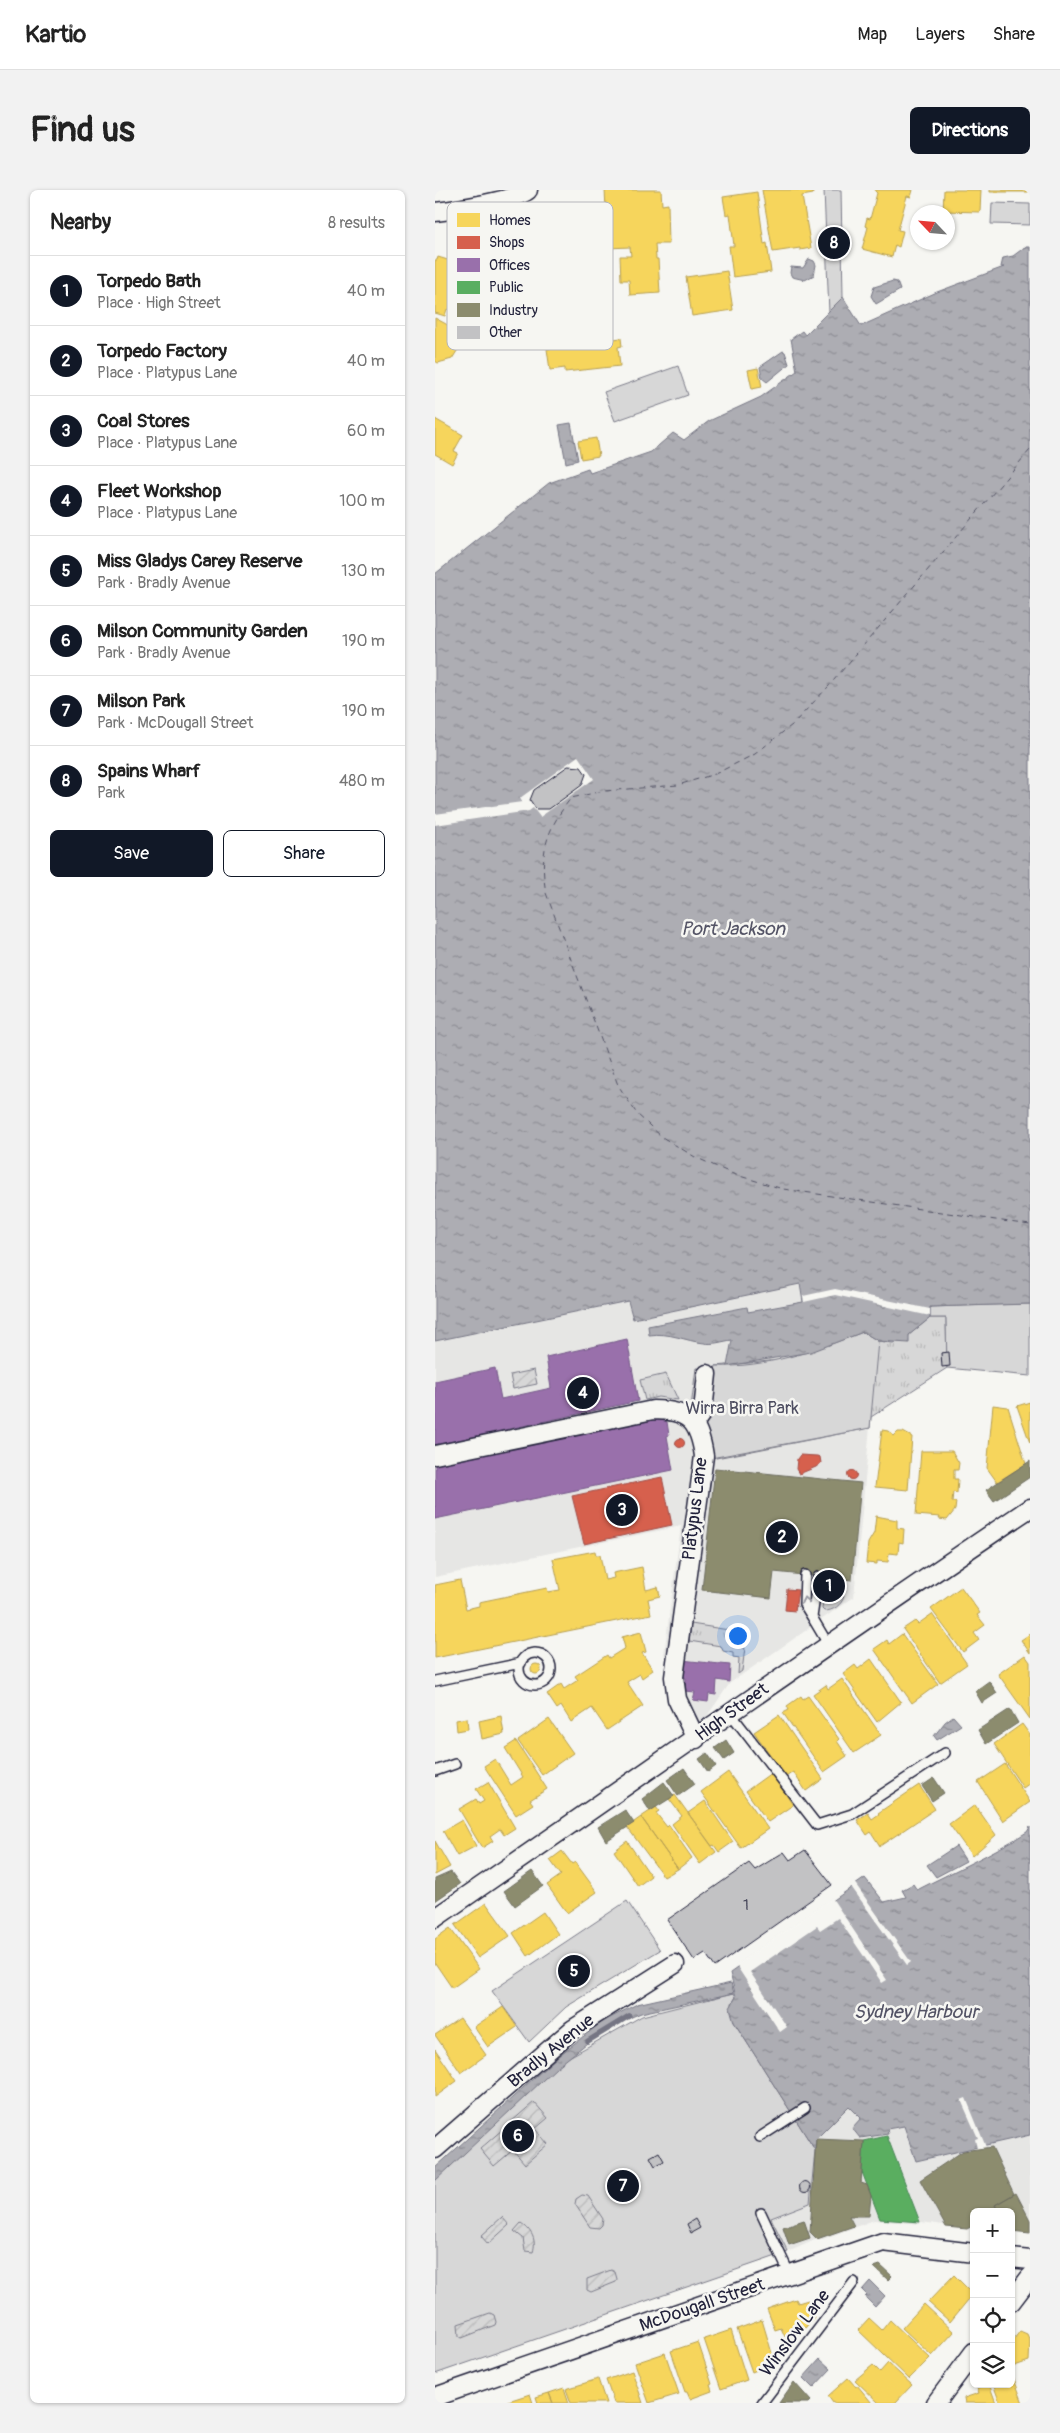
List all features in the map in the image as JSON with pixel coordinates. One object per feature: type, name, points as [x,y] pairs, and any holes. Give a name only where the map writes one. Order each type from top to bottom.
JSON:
[{"type":"street","points":[[489,202],[514,198],[528,190]]},
{"type":"street","points":[[435,1455],[653,1410],[681,1413],[694,1424],[703,1412],[707,1374]]},
{"type":"street","name":"Platypus Lane","points":[[694,1424],[699,1430],[704,1456],[674,1677],[677,1699],[695,1739]]},
{"type":"street","name":"High Street","points":[[435,1918],[731,1714],[755,1694],[1030,1508]]},
{"type":"street","name":"Bradly Avenue","points":[[435,2150],[573,2029],[675,1964]]},
{"type":"street","name":"McDougall Street","points":[[435,2397],[883,2242],[970,2253]]},
{"type":"street","points":[[1015,2258],[1030,2260]]},
{"type":"street","points":[[1014,2298],[1030,2277]]},
{"type":"street","points":[[936,2403],[970,2357]]},
{"type":"lane","points":[[805,1576],[804,1604],[828,1644]]},
{"type":"lane","points":[[812,1617],[818,1577]]},
{"type":"lane","points":[[435,1682],[521,1664]]},
{"type":"lane","points":[[731,1714],[817,1825],[852,1814],[945,1753]]},
{"type":"lane","points":[[435,1771],[455,1764]]},
{"type":"lane","points":[[760,2137],[805,2108]]},
{"type":"lane","points":[[761,2213],[790,2275]]},
{"type":"lane","name":"Winslow Lane","points":[[762,2403],[854,2282]]},
{"type":"shaded area","points":[[800,1283],[804,1302],[748,1312],[746,1307],[648,1327],[650,1335],[674,1335],[707,1344],[732,1340],[727,1366],[878,1341],[854,1597],[730,1683],[705,1719],[682,1734],[677,1723],[667,1676],[670,1656],[664,1655],[681,1526],[435,1577],[435,1341],[628,1300],[633,1319]]},
{"type":"shaded area","points":[[849,2106],[861,2119],[888,2134],[887,2129],[904,2126],[990,2143],[1030,2135],[1030,2233],[1015,2231],[1015,2208],[970,2208],[970,2228],[921,2222],[920,2224],[874,2220],[820,2240],[817,2239],[788,2252],[771,2218],[810,2203],[816,2139]]},
{"type":"green space","points":[[824,190],[841,190],[843,297],[836,308],[829,313]]},
{"type":"green space","points":[[992,203],[1030,204],[1030,225],[991,224]]},
{"type":"green space","points":[[678,366],[688,395],[615,421],[604,392]]},
{"type":"green space","points":[[1030,1304],[1030,1376],[947,1368],[946,1318],[930,1318],[930,1307]]},
{"type":"green space","points":[[930,1318],[946,1318],[947,1368],[871,1417],[870,1428],[716,1458],[826,1376],[716,1366],[846,1354],[878,1341],[893,1343],[909,1335]]},
{"type":"green space","name":"Wirra Birra Park","points":[[863,1332],[878,1341],[870,1428],[711,1458],[701,1423],[691,1407],[696,1368],[715,1370],[716,1366],[735,1366],[772,1361],[828,1345]]},
{"type":"green space","points":[[534,1370],[537,1384],[513,1389],[510,1375]]},
{"type":"green space","points":[[666,1374],[678,1400],[658,1397],[645,1400],[640,1380]]},
{"type":"green space","points":[[824,1594],[844,1596],[837,1607],[824,1611],[822,1609]]},
{"type":"green space","points":[[691,1624],[729,1630],[733,1639],[732,1647],[745,1648],[742,1671],[738,1674],[739,1658],[733,1657],[733,1653],[723,1651],[721,1646],[689,1641]]},
{"type":"green space","points":[[627,1901],[660,1950],[566,2007],[529,2042],[492,1991]]},
{"type":"green space","points":[[734,1993],[736,1997],[732,2003],[734,2022],[815,2150],[810,2203],[771,2218],[788,2252],[435,2374],[435,2177],[555,2065],[642,2016]]},
{"type":"green space","points":[[534,2102],[548,2118],[535,2129],[548,2144],[525,2164],[513,2150],[494,2166],[480,2149]]},
{"type":"green space","points":[[582,2195],[588,2196],[603,2219],[602,2225],[599,2228],[590,2227],[575,2204],[576,2199]]},
{"type":"green space","points":[[502,2217],[509,2225],[488,2244],[481,2236]]},
{"type":"green space","points":[[521,2223],[528,2229],[534,2239],[533,2252],[525,2251],[523,2238],[514,2231]]},
{"type":"green space","points":[[611,2270],[615,2272],[616,2282],[591,2292],[587,2290],[587,2279]]},
{"type":"green space","points":[[490,2313],[494,2315],[495,2325],[462,2338],[459,2336],[458,2324]]},
{"type":"water","name":"Port Jackson","points":[[1025,247],[1030,247],[1030,1304],[930,1307],[930,1318],[909,1335],[909,1343],[878,1341],[863,1332],[811,1352],[727,1366],[732,1340],[707,1343],[657,1334],[649,1335],[648,1326],[747,1307],[748,1312],[803,1302],[800,1284],[633,1319],[628,1301],[435,1341],[435,574],[549,483],[588,469],[590,473],[651,452],[673,433],[684,440],[709,421],[761,397],[797,371],[791,339],[802,331],[805,335],[843,297],[861,326],[937,292],[1004,267],[1001,267],[1003,258],[1013,256]]},
{"type":"water","points":[[809,259],[814,261],[816,265],[814,275],[805,280],[792,277],[790,273],[791,267],[803,268]]},
{"type":"water","points":[[893,281],[897,282],[900,290],[876,304],[871,296],[874,287]]},
{"type":"water","points":[[783,351],[789,364],[767,382],[762,378],[760,367]]},
{"type":"water","points":[[571,423],[578,460],[566,463],[559,425]]},
{"type":"water","points":[[953,1716],[961,1725],[937,1740],[934,1736],[945,1722]]},
{"type":"water","name":"Sydney Harbour","points":[[1030,1827],[1030,2135],[916,2161],[904,2126],[887,2129],[888,2134],[860,2138],[852,2128],[861,2118],[849,2106],[816,2139],[815,2150],[734,2022],[730,2008],[736,1997],[730,1973],[865,1878],[884,1902],[906,1897],[902,1890],[913,1884],[917,1890],[1000,1848],[1027,1832]]},
{"type":"water","points":[[956,1846],[966,1861],[936,1877],[927,1865]]},
{"type":"water","points":[[731,1983],[734,1993],[641,2013],[606,2028],[557,2067],[435,2181],[435,2168],[557,2057],[602,2022],[637,2004]]},
{"type":"water","points":[[870,2281],[885,2296],[875,2307],[865,2297],[867,2295],[862,2290]]},
{"type":"water","points":[[820,2359],[831,2369],[813,2388],[803,2378]]},
{"type":"pier","points":[[578,756],[594,779],[540,817],[533,808],[529,811],[435,825],[435,814],[522,802],[520,798]]},
{"type":"pier","points":[[835,1289],[930,1309],[930,1316],[835,1295],[804,1302],[803,1296]]},
{"type":"pier","points":[[854,1882],[911,1962],[907,1965],[850,1885]]},
{"type":"pier","points":[[832,1898],[887,1980],[882,1983],[838,1918],[820,1930],[817,1926],[750,1972],[787,2027],[780,2032],[736,1965]]},
{"type":"pier","points":[[966,2098],[986,2147],[977,2149],[975,2139],[978,2138],[961,2100]]},
{"type":"building: Homes","points":[[605,190],[661,190],[662,205],[668,204],[669,244],[655,244],[660,293],[630,295],[629,280],[621,280],[620,256],[631,256],[630,247],[613,248],[613,202],[606,202]]},
{"type":"building: Homes","points":[[762,190],[812,190],[813,194],[802,196],[811,248],[773,252]]},
{"type":"building: Homes","points":[[874,190],[913,190],[911,197],[907,196],[898,230],[903,231],[899,247],[895,245],[892,257],[862,249],[868,227],[865,226],[867,218],[870,219],[877,193]]},
{"type":"building: Homes","points":[[944,190],[981,190],[980,212],[955,211],[955,205],[943,205]]},
{"type":"building: Homes","points":[[990,190],[1028,190],[1028,192],[990,192]]},
{"type":"building: Homes","points":[[757,192],[764,244],[767,243],[771,272],[733,277],[729,246],[734,246],[730,214],[726,215],[723,197]]},
{"type":"building: Homes","points":[[438,257],[447,260],[447,309],[445,316],[435,313],[435,260]]},
{"type":"building: Homes","points":[[727,271],[733,310],[692,316],[686,277]]},
{"type":"building: Homes","points":[[435,318],[447,325],[447,350],[458,350],[452,359],[438,363],[435,361]]},
{"type":"building: Homes","points":[[621,338],[622,346],[618,347],[620,366],[565,372],[565,368],[550,370],[547,350],[613,350],[613,339]]},
{"type":"building: Homes","points":[[758,368],[762,387],[752,389],[748,370]]},
{"type":"building: Homes","points":[[435,419],[463,435],[454,451],[458,453],[452,464],[435,454]]},
{"type":"building: Homes","points":[[596,438],[599,456],[581,459],[578,441]]},
{"type":"building: Homes","points":[[1030,1402],[1030,1443],[1017,1406]]},
{"type":"building: Homes","points":[[993,1405],[1008,1407],[1026,1464],[997,1482],[987,1468]]},
{"type":"building: Homes","points":[[882,1430],[888,1431],[894,1436],[898,1432],[903,1432],[912,1437],[908,1490],[875,1487]]},
{"type":"building: Homes","points":[[921,1451],[952,1451],[959,1463],[958,1470],[954,1470],[954,1479],[958,1479],[957,1493],[953,1492],[952,1502],[956,1502],[955,1510],[947,1520],[939,1519],[940,1517],[916,1515]]},
{"type":"building: Homes","points":[[876,1516],[897,1520],[897,1528],[904,1529],[903,1543],[899,1542],[898,1554],[889,1553],[888,1562],[866,1563],[868,1543],[874,1533]]},
{"type":"building: Homes","points":[[595,1551],[596,1555],[600,1555],[605,1580],[614,1578],[613,1573],[642,1567],[646,1590],[658,1587],[660,1596],[648,1599],[651,1614],[435,1658],[435,1585],[460,1580],[466,1609],[479,1606],[479,1602],[547,1588],[548,1592],[560,1590],[553,1559]]},
{"type":"building: Homes","points":[[961,1587],[980,1613],[977,1615],[985,1625],[974,1633],[979,1640],[963,1652],[931,1609]]},
{"type":"building: Homes","points":[[932,1614],[967,1664],[940,1683],[903,1629],[915,1621],[918,1624]]},
{"type":"building: Homes","points":[[641,1632],[646,1652],[642,1653],[653,1670],[642,1678],[640,1674],[627,1682],[643,1706],[607,1730],[592,1708],[571,1722],[561,1706],[557,1709],[547,1694],[561,1684],[564,1689],[578,1680],[575,1676],[607,1655],[609,1658],[625,1648],[622,1637]]},
{"type":"building: Homes","points":[[902,1634],[938,1684],[912,1703],[874,1649],[887,1640],[889,1644]]},
{"type":"building: Homes","points":[[1030,1634],[1030,1653],[1021,1640]]},
{"type":"building: Homes","points":[[1025,1655],[1030,1662],[1030,1719],[998,1674]]},
{"type":"building: Homes","points":[[871,1659],[901,1702],[877,1722],[843,1674],[855,1665],[858,1669]]},
{"type":"building: Homes","points":[[534,1664],[538,1664],[541,1669],[540,1673],[534,1674],[531,1671],[531,1667]]},
{"type":"building: Homes","points":[[842,1679],[881,1735],[854,1753],[813,1694],[826,1685],[828,1689]]},
{"type":"building: Homes","points":[[801,1696],[803,1699],[808,1696],[839,1739],[837,1741],[847,1756],[824,1772],[783,1713],[789,1710],[787,1706]]},
{"type":"building: Homes","points":[[779,1715],[823,1779],[806,1791],[793,1772],[786,1777],[754,1732]]},
{"type":"building: Homes","points":[[501,1716],[504,1734],[482,1739],[479,1721]]},
{"type":"building: Homes","points":[[467,1718],[468,1729],[457,1731],[456,1720]]},
{"type":"building: Homes","points":[[549,1719],[573,1753],[542,1775],[518,1741]]},
{"type":"building: Homes","points":[[1022,1724],[1030,1735],[1030,1783],[1023,1788],[994,1744]]},
{"type":"building: Homes","points":[[516,1741],[547,1789],[530,1800],[533,1804],[516,1815],[484,1766],[495,1759],[511,1785],[523,1777],[505,1748]]},
{"type":"building: Homes","points":[[1005,1764],[1030,1802],[1003,1821],[978,1782]]},
{"type":"building: Homes","points":[[728,1772],[768,1829],[741,1848],[701,1792]]},
{"type":"building: Homes","points":[[771,1773],[793,1805],[768,1822],[746,1791]]},
{"type":"building: Homes","points":[[488,1782],[515,1828],[504,1835],[500,1829],[490,1836],[493,1841],[482,1848],[459,1809],[476,1799],[479,1804],[484,1801],[476,1789]]},
{"type":"building: Homes","points":[[919,1785],[935,1809],[880,1846],[871,1832],[867,1835],[857,1820],[868,1813],[872,1819]]},
{"type":"building: Homes","points":[[675,1795],[716,1852],[700,1864],[672,1824],[682,1816],[669,1799]]},
{"type":"building: Homes","points":[[705,1801],[733,1842],[719,1852],[714,1845],[712,1846],[688,1813]]},
{"type":"building: Homes","points":[[975,1805],[996,1835],[972,1856],[949,1824]]},
{"type":"building: Homes","points":[[656,1807],[659,1811],[656,1813],[667,1827],[669,1825],[692,1858],[678,1869],[641,1817]]},
{"type":"building: Homes","points":[[641,1817],[678,1869],[664,1877],[627,1827]]},
{"type":"building: Homes","points":[[462,1820],[476,1846],[457,1856],[443,1831]]},
{"type":"building: Homes","points":[[435,1841],[450,1867],[435,1875]]},
{"type":"building: Homes","points":[[627,1841],[651,1876],[638,1886],[614,1851]]},
{"type":"building: Homes","points":[[562,1851],[572,1864],[575,1862],[597,1892],[567,1913],[547,1885],[561,1875],[550,1860]]},
{"type":"building: Homes","points":[[486,1903],[510,1936],[478,1958],[455,1925]]},
{"type":"building: Homes","points":[[543,1912],[558,1934],[528,1956],[513,1933]]},
{"type":"building: Homes","points":[[450,1928],[479,1969],[452,1988],[435,1963],[435,1939]]},
{"type":"building: Homes","points":[[503,2007],[517,2027],[488,2047],[474,2027]]},
{"type":"building: Homes","points":[[460,2018],[486,2055],[461,2073],[435,2035]]},
{"type":"building: Homes","points":[[435,2049],[457,2081],[435,2097]]},
{"type":"building: Homes","points":[[954,2275],[970,2291],[970,2298],[950,2322],[928,2302]]},
{"type":"building: Homes","points":[[796,2299],[798,2303],[808,2300],[814,2317],[802,2332],[798,2332],[799,2334],[786,2339],[781,2328],[775,2330],[767,2309]]},
{"type":"building: Homes","points":[[924,2304],[954,2332],[932,2356],[902,2328]]},
{"type":"building: Homes","points":[[869,2318],[882,2330],[890,2320],[930,2358],[909,2379],[858,2330]]},
{"type":"building: Homes","points":[[762,2320],[774,2360],[765,2363],[766,2366],[752,2372],[737,2329]]},
{"type":"building: Homes","points":[[731,2330],[747,2380],[721,2389],[704,2339]]},
{"type":"building: Homes","points":[[1020,2331],[1027,2334],[1030,2341],[1029,2361],[1015,2366],[1015,2343],[1015,2338]]},
{"type":"building: Homes","points":[[698,2342],[712,2384],[710,2385],[712,2391],[690,2399],[687,2392],[685,2392],[671,2351]]},
{"type":"building: Homes","points":[[665,2353],[679,2394],[649,2403],[635,2363]]},
{"type":"building: Homes","points":[[888,2363],[912,2385],[895,2403],[879,2403],[855,2380],[873,2365],[880,2372]]},
{"type":"building: Homes","points":[[632,2371],[643,2403],[614,2403],[606,2380]]},
{"type":"building: Homes","points":[[848,2378],[856,2387],[857,2385],[872,2403],[833,2403],[828,2396]]},
{"type":"building: Homes","points":[[598,2379],[606,2403],[571,2403],[566,2389]]},
{"type":"building: Homes","points":[[1015,2382],[1023,2403],[1000,2403],[994,2388],[1015,2388]]},
{"type":"building: Homes","points":[[564,2388],[569,2403],[553,2403],[549,2393]]},
{"type":"building: Homes","points":[[977,2388],[990,2388],[996,2403],[965,2403],[964,2398],[979,2393]]},
{"type":"building: Homes","points":[[549,2393],[553,2403],[538,2403],[536,2397]]},
{"type":"building: Homes","points":[[530,2394],[533,2403],[502,2403]]},
{"type":"building: Shops","points":[[680,1438],[685,1443],[680,1448],[675,1443]]},
{"type":"building: Shops","points":[[800,1455],[820,1457],[821,1463],[799,1474],[796,1469],[797,1459]]},
{"type":"building: Shops","points":[[852,1470],[857,1475],[852,1480],[847,1475]]},
{"type":"building: Shops","points":[[662,1477],[672,1525],[584,1544],[572,1496]]},
{"type":"building: Shops","points":[[787,1589],[798,1590],[795,1611],[785,1610]]},
{"type":"building: Offices","points":[[627,1339],[638,1401],[435,1445],[435,1381],[495,1368],[501,1399],[551,1388],[546,1357]]},
{"type":"building: Offices","points":[[658,1419],[667,1422],[669,1435],[667,1436],[673,1470],[435,1519],[435,1464]]},
{"type":"building: Offices","points":[[681,1660],[730,1665],[729,1682],[717,1680],[716,1695],[709,1694],[708,1702],[693,1700],[695,1692],[685,1691],[686,1678],[679,1677]]},
{"type":"building: Public","points":[[887,2136],[920,2222],[880,2219],[862,2172],[864,2141]]},
{"type":"building: Industry","points":[[1030,1461],[1030,1477],[994,1501],[986,1490]]},
{"type":"building: Industry","points":[[715,1468],[861,1483],[852,1580],[774,1572],[771,1598],[702,1590]]},
{"type":"building: Industry","points":[[989,1681],[997,1693],[982,1703],[975,1691]]},
{"type":"building: Industry","points":[[1010,1709],[1018,1723],[986,1744],[978,1730]]},
{"type":"building: Industry","points":[[726,1740],[734,1753],[724,1760],[715,1748]]},
{"type":"building: Industry","points":[[707,1753],[716,1766],[708,1772],[699,1759]]},
{"type":"building: Industry","points":[[684,1768],[695,1784],[678,1796],[667,1780]]},
{"type":"building: Industry","points":[[934,1778],[944,1793],[932,1801],[922,1786]]},
{"type":"building: Industry","points":[[664,1782],[674,1796],[650,1811],[642,1799]]},
{"type":"building: Industry","points":[[625,1810],[634,1823],[606,1841],[598,1827]]},
{"type":"building: Industry","points":[[532,1871],[543,1886],[515,1906],[504,1891]]},
{"type":"building: Industry","points":[[451,1872],[460,1884],[435,1901],[435,1879]]},
{"type":"building: Industry","points":[[816,2139],[864,2141],[861,2183],[867,2185],[871,2196],[869,2216],[849,2216],[854,2226],[817,2239],[810,2232]]},
{"type":"building: Industry","points":[[992,2147],[1014,2194],[995,2205],[996,2208],[970,2208],[970,2227],[967,2229],[946,2227],[920,2180],[963,2151]]},
{"type":"building: Industry","points":[[1016,2193],[1030,2220],[1030,2233],[1015,2231],[1015,2208],[997,2208],[995,2205]]},
{"type":"building: Industry","points":[[804,2220],[810,2238],[789,2245],[783,2227]]},
{"type":"building: Industry","points":[[880,2265],[892,2276],[888,2280],[874,2267]]},
{"type":"building: Industry","points":[[794,2382],[811,2401],[809,2403],[779,2403]]},
{"type":"building: Other","points":[[568,766],[581,767],[586,774],[582,785],[549,809],[536,809],[530,800],[534,790]]},
{"type":"building: Other","points":[[949,1352],[950,1366],[942,1367],[941,1353]]},
{"type":"building: Other","points":[[805,1850],[832,1885],[715,1967],[705,1953],[694,1960],[667,1920],[749,1863],[755,1870],[784,1852],[790,1860]]},
{"type":"building: Other","points":[[659,2152],[664,2161],[655,2166],[650,2157]]},
{"type":"building: Other","points":[[803,2182],[807,2182],[810,2187],[809,2191],[803,2192],[800,2189],[800,2185]]},
{"type":"building: Other","points":[[695,2219],[700,2228],[691,2233],[687,2224]]},
{"type":"waterway","points":[[588,2041],[629,2016]]},
{"type":"ferry route","points":[[1030,450],[828,687],[792,725],[755,754],[715,774],[678,785],[604,791],[571,798],[550,832],[546,842],[543,866],[546,893],[618,1085],[637,1114],[662,1137],[695,1157],[733,1174],[783,1189],[1030,1225]]},
{"type":"place","name":"Spains Wharf","points":[[834,243]]},
{"type":"place","name":"Fleet Workshop","points":[[583,1393]]},
{"type":"place","name":"Coal Stores","points":[[622,1510]]},
{"type":"place","name":"Torpedo Factory","points":[[782,1537]]},
{"type":"place","name":"Torpedo Bath","points":[[829,1586]]},
{"type":"place","name":"Miss Gladys Carey Reserve","points":[[574,1971]]},
{"type":"place","name":"Milson Community Garden","points":[[518,2136]]},
{"type":"place","name":"Milson Park","points":[[623,2186]]}]
